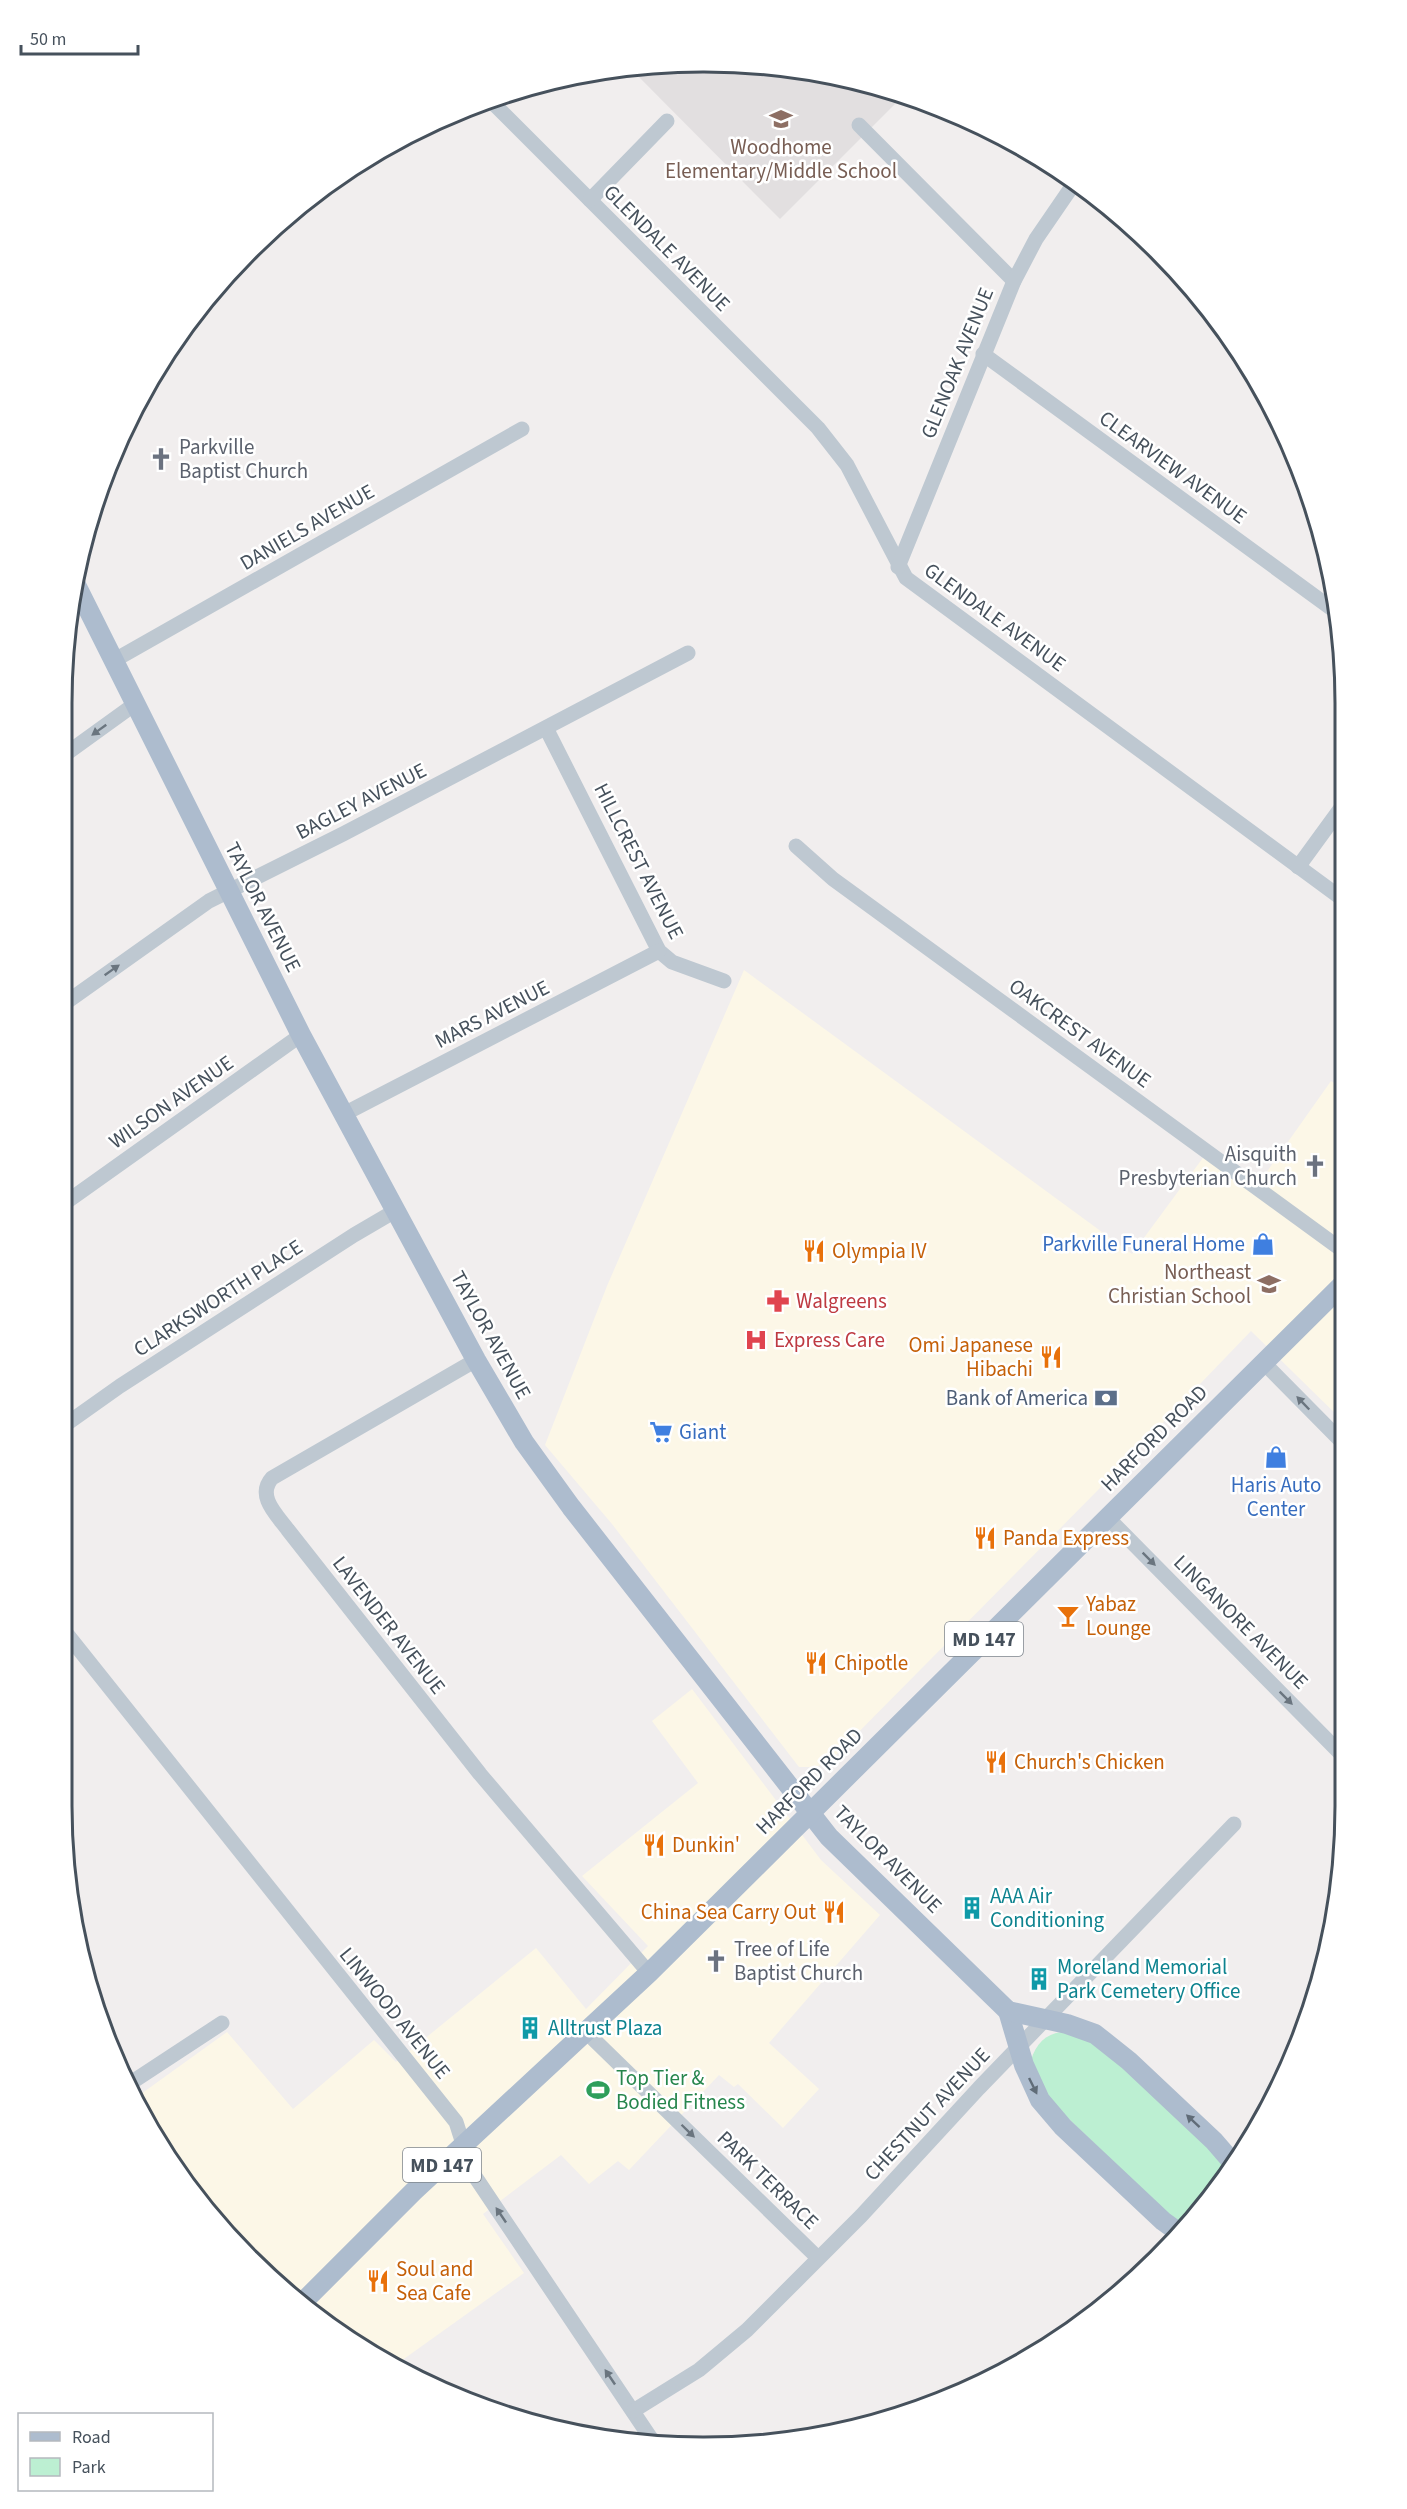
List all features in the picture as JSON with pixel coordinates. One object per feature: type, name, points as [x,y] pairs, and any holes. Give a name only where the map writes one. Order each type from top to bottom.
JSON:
[{"type":"main road","name":"TAYLOR AVENUE","points":[[81,596],[301,1035],[476,1360],[518,1432],[547,1475],[810,1814],[859,1868],[1008,2011],[1031,2083],[1040,2100],[1063,2127],[1173,2228]]},
{"type":"main road","name":"HARFORD ROAD","points":[[308,2297],[463,2145],[649,1973],[1335,1291]]},
{"type":"main road","points":[[1008,2011],[1081,2028],[1112,2046],[1214,2141],[1228,2157]]},
{"type":"street","name":"GLENDALE AVENUE","points":[[497,108],[830,442],[858,485],[898,567],[906,578],[1335,894]]},
{"type":"street","points":[[590,200],[667,122]]},
{"type":"street","points":[[859,125],[1014,281]]},
{"type":"street","name":"GLENOAK AVENUE","points":[[898,567],[1014,281],[1036,239],[1070,189]]},
{"type":"street","name":"CLEARVIEW AVENUE","points":[[983,354],[1327,605]]},
{"type":"street","name":"DANIELS AVENUE","points":[[113,661],[522,429]]},
{"type":"street","name":"BAGLEY AVENUE","points":[[72,998],[209,901],[687,653]]},
{"type":"street","points":[[72,750],[135,704]]},
{"type":"street","name":"HILLCREST AVENUE","points":[[546,728],[659,951],[672,962],[724,981]]},
{"type":"street","points":[[1298,867],[1335,816]]},
{"type":"street","name":"OAKCREST AVENUE","points":[[796,846],[833,879],[1335,1245]]},
{"type":"street","name":"MARS AVENUE","points":[[344,1114],[659,951]]},
{"type":"street","name":"WILSON AVENUE","points":[[72,1198],[301,1035]]},
{"type":"street","name":"CLARKSWORTH PLACE","points":[[72,1420],[247,1304],[396,1211]]},
{"type":"street","name":"LAVENDER AVENUE","points":[[476,1360],[272,1478],[266,1489],[267,1500],[288,1530],[533,1840],[649,1973]]},
{"type":"street","points":[[1264,1363],[1335,1435]]},
{"type":"street","name":"LINGANORE AVENUE","points":[[1108,1518],[1335,1748]]},
{"type":"street","name":"LINWOOD AVENUE","points":[[72,1641],[456,2122],[472,2172],[649,2435]]},
{"type":"street","name":"CHESTNUT AVENUE","points":[[633,2411],[682,2382],[723,2352],[861,2216],[1019,2047],[1234,1824]]},
{"type":"street","points":[[135,2080],[222,2023]]},
{"type":"street","name":"PARK TERRACE","points":[[586,2032],[818,2258]]},
{"type":"shaded area","name":"Woodhome Elementary/Middle School","points":[[704,72],[786,77],[827,84],[896,103],[780,219],[637,75]]},
{"type":"shaded area","points":[[744,970],[1132,1254],[1208,1151],[1256,1187],[1331,1081],[1335,1084],[1335,1413],[1251,1331],[1098,1490],[829,1762],[815,1767],[799,1767],[612,1524],[545,1445],[607,1286]]},
{"type":"shaded area","points":[[692,1689],[821,1860],[880,1915],[769,2043],[819,2089],[783,2128],[738,2084],[734,2087],[719,2075],[629,2170],[618,2161],[589,2184],[561,2155],[483,2214],[524,2273],[402,2360],[353,2331],[319,2307],[257,2252],[202,2190],[178,2156],[142,2093],[227,2032],[293,2109],[374,2040],[396,2062],[536,1948],[586,2009],[648,1946],[582,1876],[698,1783],[652,1721]]},
{"type":"green space","points":[[1062,2032],[1097,2042],[1159,2098],[1224,2164],[1177,2223],[1051,2102],[1031,2060],[1042,2041]]},
{"type":"place","name":"Woodhome Elementary/Middle School","points":[[781,119]]},
{"type":"place","name":"Parkville Baptist Church","points":[[161,459]]},
{"type":"place","name":"Aisquith Presbyterian Church","points":[[1315,1166]]},
{"type":"place","name":"Parkville Funeral Home","points":[[1263,1244]]},
{"type":"place","name":"Olympia IV","points":[[814,1251]]},
{"type":"place","name":"Northeast Christian School","points":[[1269,1284]]},
{"type":"place","name":"Walgreens","points":[[778,1301]]},
{"type":"place","name":"Express Care","points":[[756,1340]]},
{"type":"place","name":"Omi Japanese Hibachi","points":[[1051,1357]]},
{"type":"place","name":"Bank of America","points":[[1106,1398]]},
{"type":"place","name":"Giant","points":[[661,1432]]},
{"type":"place","name":"Haris Auto Center","points":[[1276,1457]]},
{"type":"place","name":"Panda Express","points":[[985,1538]]},
{"type":"place","name":"Yabaz Lounge","points":[[1068,1616]]},
{"type":"place","name":"Chipotle","points":[[816,1663]]},
{"type":"place","name":"Church's Chicken","points":[[996,1762]]},
{"type":"place","name":"Dunkin'","points":[[654,1845]]},
{"type":"place","name":"AAA Air Conditioning","points":[[972,1908]]},
{"type":"place","name":"China Sea Carry Out","points":[[834,1912]]},
{"type":"place","name":"Tree of Life Baptist Church","points":[[716,1961]]},
{"type":"place","name":"Moreland Memorial Park Cemetery Office","points":[[1039,1979]]},
{"type":"place","name":"Alltrust Plaza","points":[[530,2028]]},
{"type":"place","name":"Top Tier & Bodied Fitness","points":[[598,2090]]},
{"type":"place","name":"Soul and Sea Cafe","points":[[378,2281]]}]
